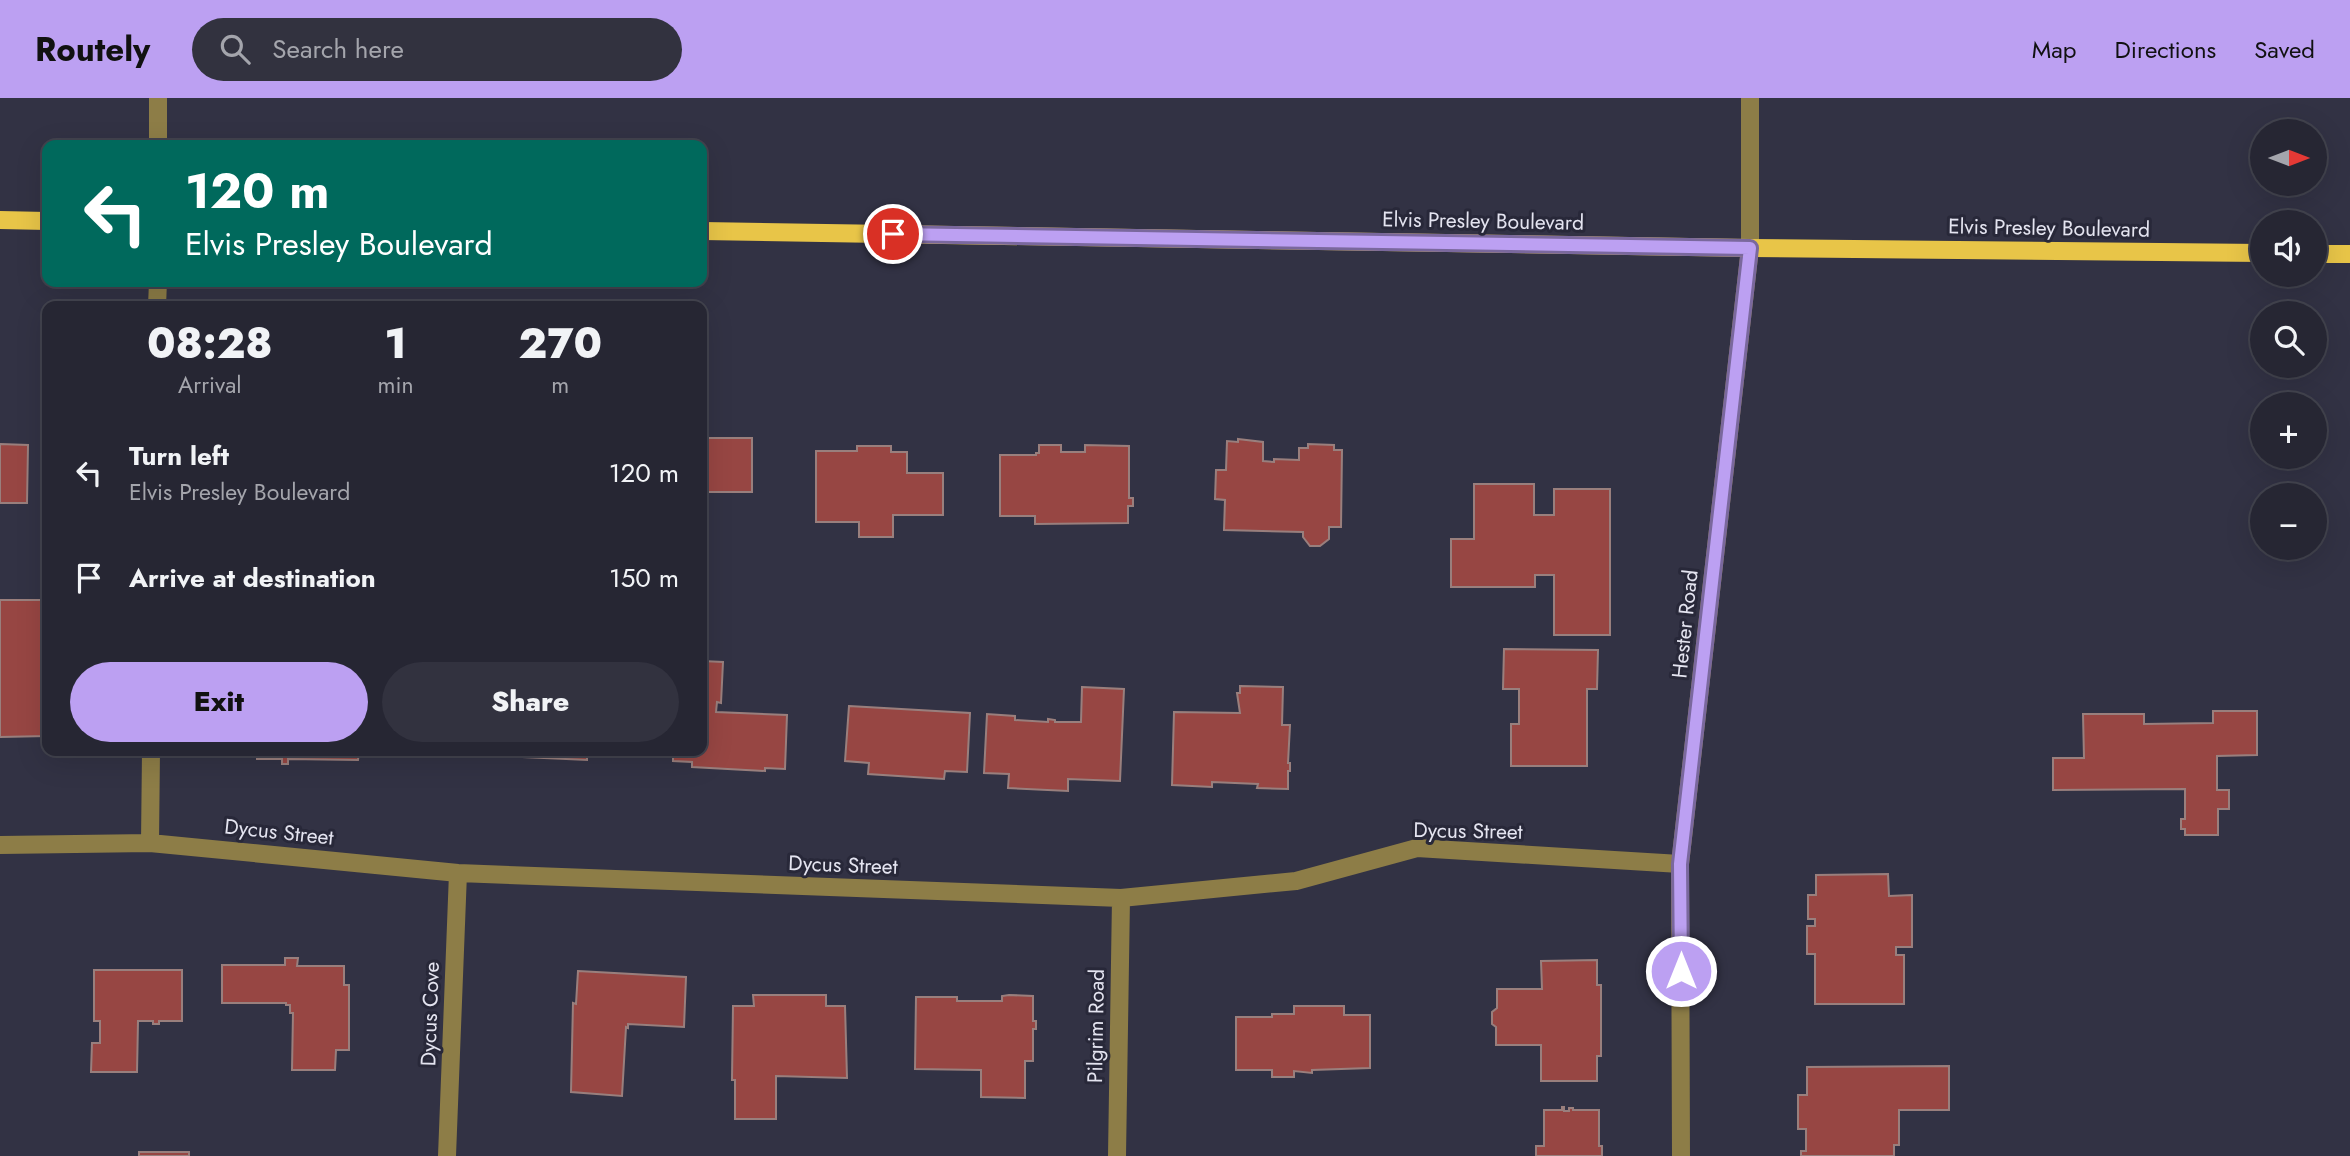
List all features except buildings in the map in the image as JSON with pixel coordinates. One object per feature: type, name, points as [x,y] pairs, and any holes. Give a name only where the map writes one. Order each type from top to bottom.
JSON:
[{"type":"main road","points":[[0,220],[42,221]]},
{"type":"main road","name":"Elvis Presley Boulevard","points":[[707,231],[1750,248],[2250,253]]},
{"type":"main road","points":[[2327,254],[2350,254]]},
{"type":"street","points":[[158,98],[158,140]]},
{"type":"street","name":"Hester Road","points":[[1681,1156],[1680,864],[1750,248],[1750,98]]},
{"type":"street","points":[[150,843],[151,756]]},
{"type":"street","name":"Dycus Street","points":[[0,845],[150,843],[458,873],[1121,898],[1296,881],[1417,848],[1680,864]]},
{"type":"street","name":"Dycus Cove","points":[[447,1156],[458,873]]},
{"type":"street","name":"Pilgrim Road","points":[[1117,1156],[1121,898]]},
{"type":"route","points":[[893,234],[1750,248],[1680,864],[1681,971]]}]
